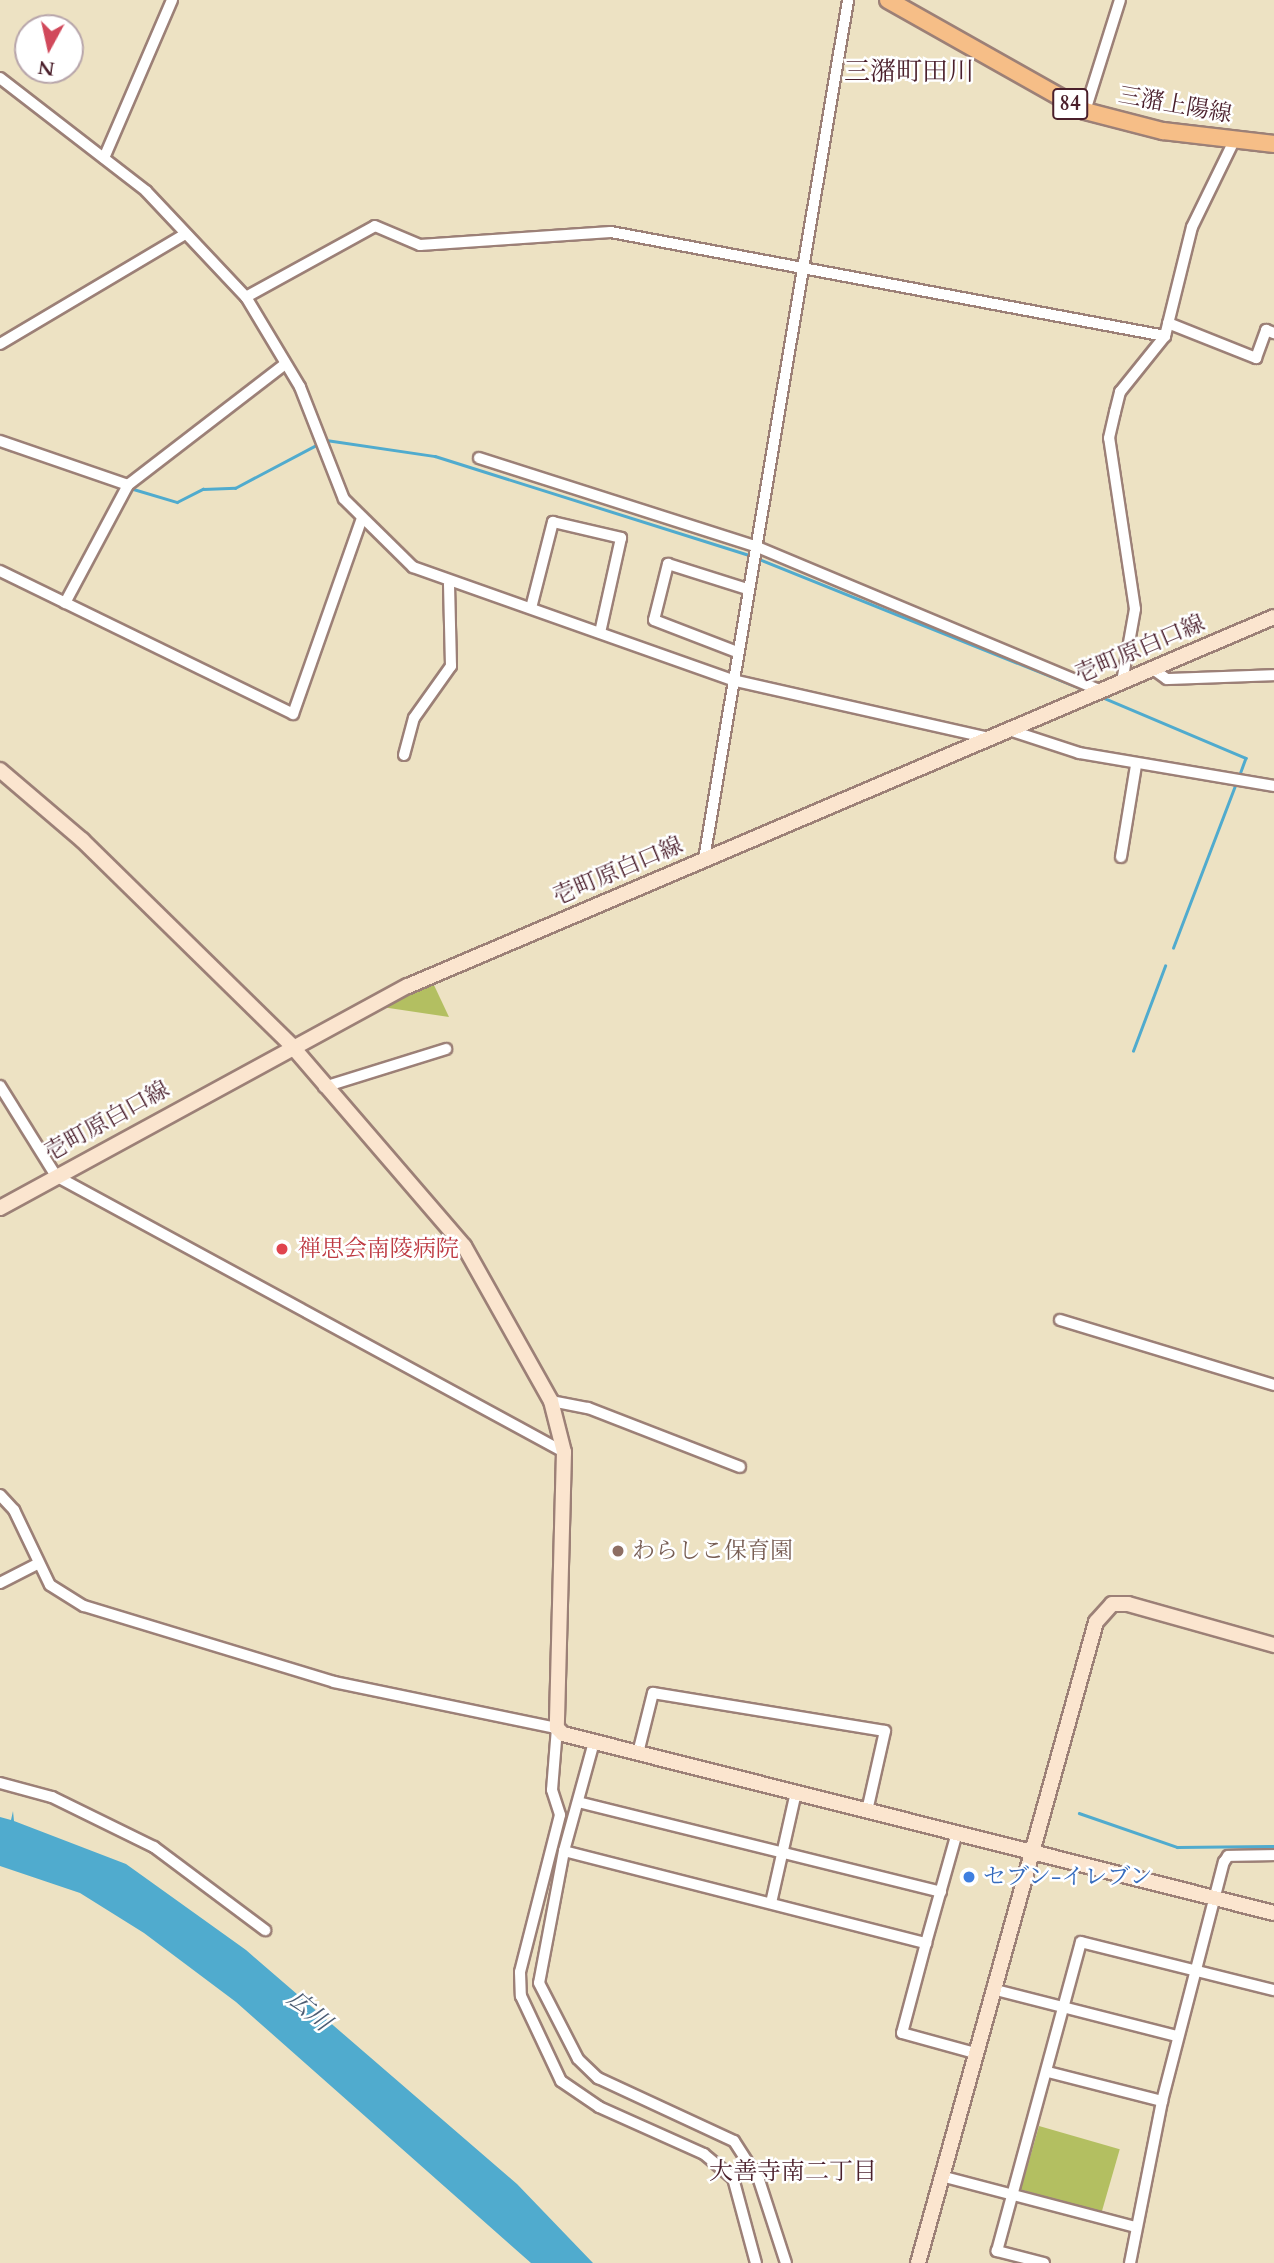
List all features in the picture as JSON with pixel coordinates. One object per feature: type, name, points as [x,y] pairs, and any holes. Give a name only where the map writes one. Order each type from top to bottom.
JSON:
[{"type":"main road","name":"三潴上陽線","points":[[888,0],[1085,111],[1163,131],[1274,144]]},
{"type":"street","points":[[104,158],[172,0]]},
{"type":"street","points":[[704,859],[747,589],[848,0]]},
{"type":"street","points":[[1085,111],[1119,0]]},
{"type":"street","points":[[0,78],[104,158],[246,296],[332,457],[344,499],[361,521],[412,566],[449,584],[531,608],[732,680],[989,738]]},
{"type":"street","points":[[1122,682],[1135,610],[1109,439],[1120,392],[1165,336],[1192,227],[1235,139]]},
{"type":"street","points":[[246,296],[375,226],[420,245],[611,232],[1165,336]]},
{"type":"street","points":[[0,344],[185,234]]},
{"type":"street","points":[[1168,323],[1256,358],[1266,330],[1274,333]]},
{"type":"street","points":[[65,603],[128,485],[284,365]]},
{"type":"street","points":[[0,441],[128,485]]},
{"type":"street","points":[[479,458],[755,546],[1100,690]]},
{"type":"street","points":[[0,571],[293,714],[361,521]]},
{"type":"street","points":[[531,608],[552,522],[621,538],[600,633]]},
{"type":"street","points":[[737,652],[654,620],[668,564],[747,589]]},
{"type":"street","points":[[404,755],[414,718],[451,666],[449,584]]},
{"type":"street","name":"壱町原白口線","points":[[0,1208],[290,1045],[408,986],[1274,617]]},
{"type":"street","points":[[1153,669],[1167,679],[1274,675]]},
{"type":"street","points":[[1009,730],[1136,765],[1274,786]]},
{"type":"street","points":[[1121,857],[1136,765]]},
{"type":"street","points":[[0,770],[82,840],[290,1045],[324,1087],[427,1196],[464,1246],[551,1401],[564,1452],[557,1728],[552,1790],[559,1815],[520,1972],[521,1996],[561,2081],[599,2107],[704,2154],[733,2178],[756,2263]]},
{"type":"street","points":[[324,1087],[446,1049]]},
{"type":"street","points":[[0,1086],[56,1176],[564,1452]]},
{"type":"street","points":[[1060,1320],[1274,1385]]},
{"type":"street","points":[[551,1401],[588,1408],[740,1467]]},
{"type":"street","points":[[0,1495],[14,1510],[35,1565],[50,1586],[84,1606],[334,1682],[557,1728],[594,1742],[1274,1913]]},
{"type":"street","points":[[0,1583],[35,1565]]},
{"type":"street","points":[[918,2263],[1029,1851],[1097,1622],[1112,1604],[1274,1645]]},
{"type":"street","points":[[638,1752],[653,1693],[885,1731],[867,1811]]},
{"type":"street","points":[[594,1742],[564,1851],[540,1983],[566,2037],[587,2069],[616,2090],[734,2141],[759,2180],[786,2263]]},
{"type":"street","points":[[0,1783],[52,1797],[154,1847],[265,1930]]},
{"type":"street","points":[[771,1903],[796,1792]]},
{"type":"street","points":[[578,1802],[941,1892]]},
{"type":"street","points":[[957,1833],[902,2033],[975,2053]]},
{"type":"street","points":[[564,1851],[926,1943]]},
{"type":"street","points":[[1130,2263],[1177,2036],[1227,1856],[1274,1855]]},
{"type":"street","points":[[1044,2263],[997,2251],[1048,2072],[1081,1942],[1274,1990]]},
{"type":"street","points":[[992,1989],[1177,2036]]},
{"type":"street","points":[[1048,2072],[1162,2101]]},
{"type":"street","points":[[942,2176],[1136,2227]]},
{"type":"green space","points":[[433,983],[449,1017],[382,1007]]},
{"type":"green space","points":[[1039,2126],[1120,2149],[1102,2213],[1021,2189]]},
{"type":"water","name":"広川","points":[[13,1811],[14,1821],[126,1864],[246,1950],[517,2184],[593,2263],[531,2263],[236,2002],[144,1933],[80,1893],[0,1866],[0,1817],[11,1820]]},
{"type":"waterway","points":[[326,440],[435,456],[753,556]]},
{"type":"waterway","points":[[130,488],[177,502],[203,489],[235,488],[320,443]]},
{"type":"waterway","points":[[0,446],[10,450]]},
{"type":"waterway","points":[[759,559],[1087,691]]},
{"type":"waterway","points":[[1104,698],[1246,758],[1241,772]]},
{"type":"waterway","points":[[1173,948],[1235,786]]},
{"type":"waterway","points":[[1133,1051],[1165,966]]},
{"type":"waterway","points":[[1079,1813],[1177,1847],[1274,1846]]},
{"type":"place","name":"禅思会南陵病院","points":[[282,1249]]},
{"type":"place","name":"わらしこ保育園","points":[[618,1551]]},
{"type":"place","name":"セブン-イレブン","points":[[969,1877]]},
{"type":"district","name":"三潴町田川","points":[[909,72]]},
{"type":"district","name":"大善寺南二丁目","points":[[793,2172]]}]
